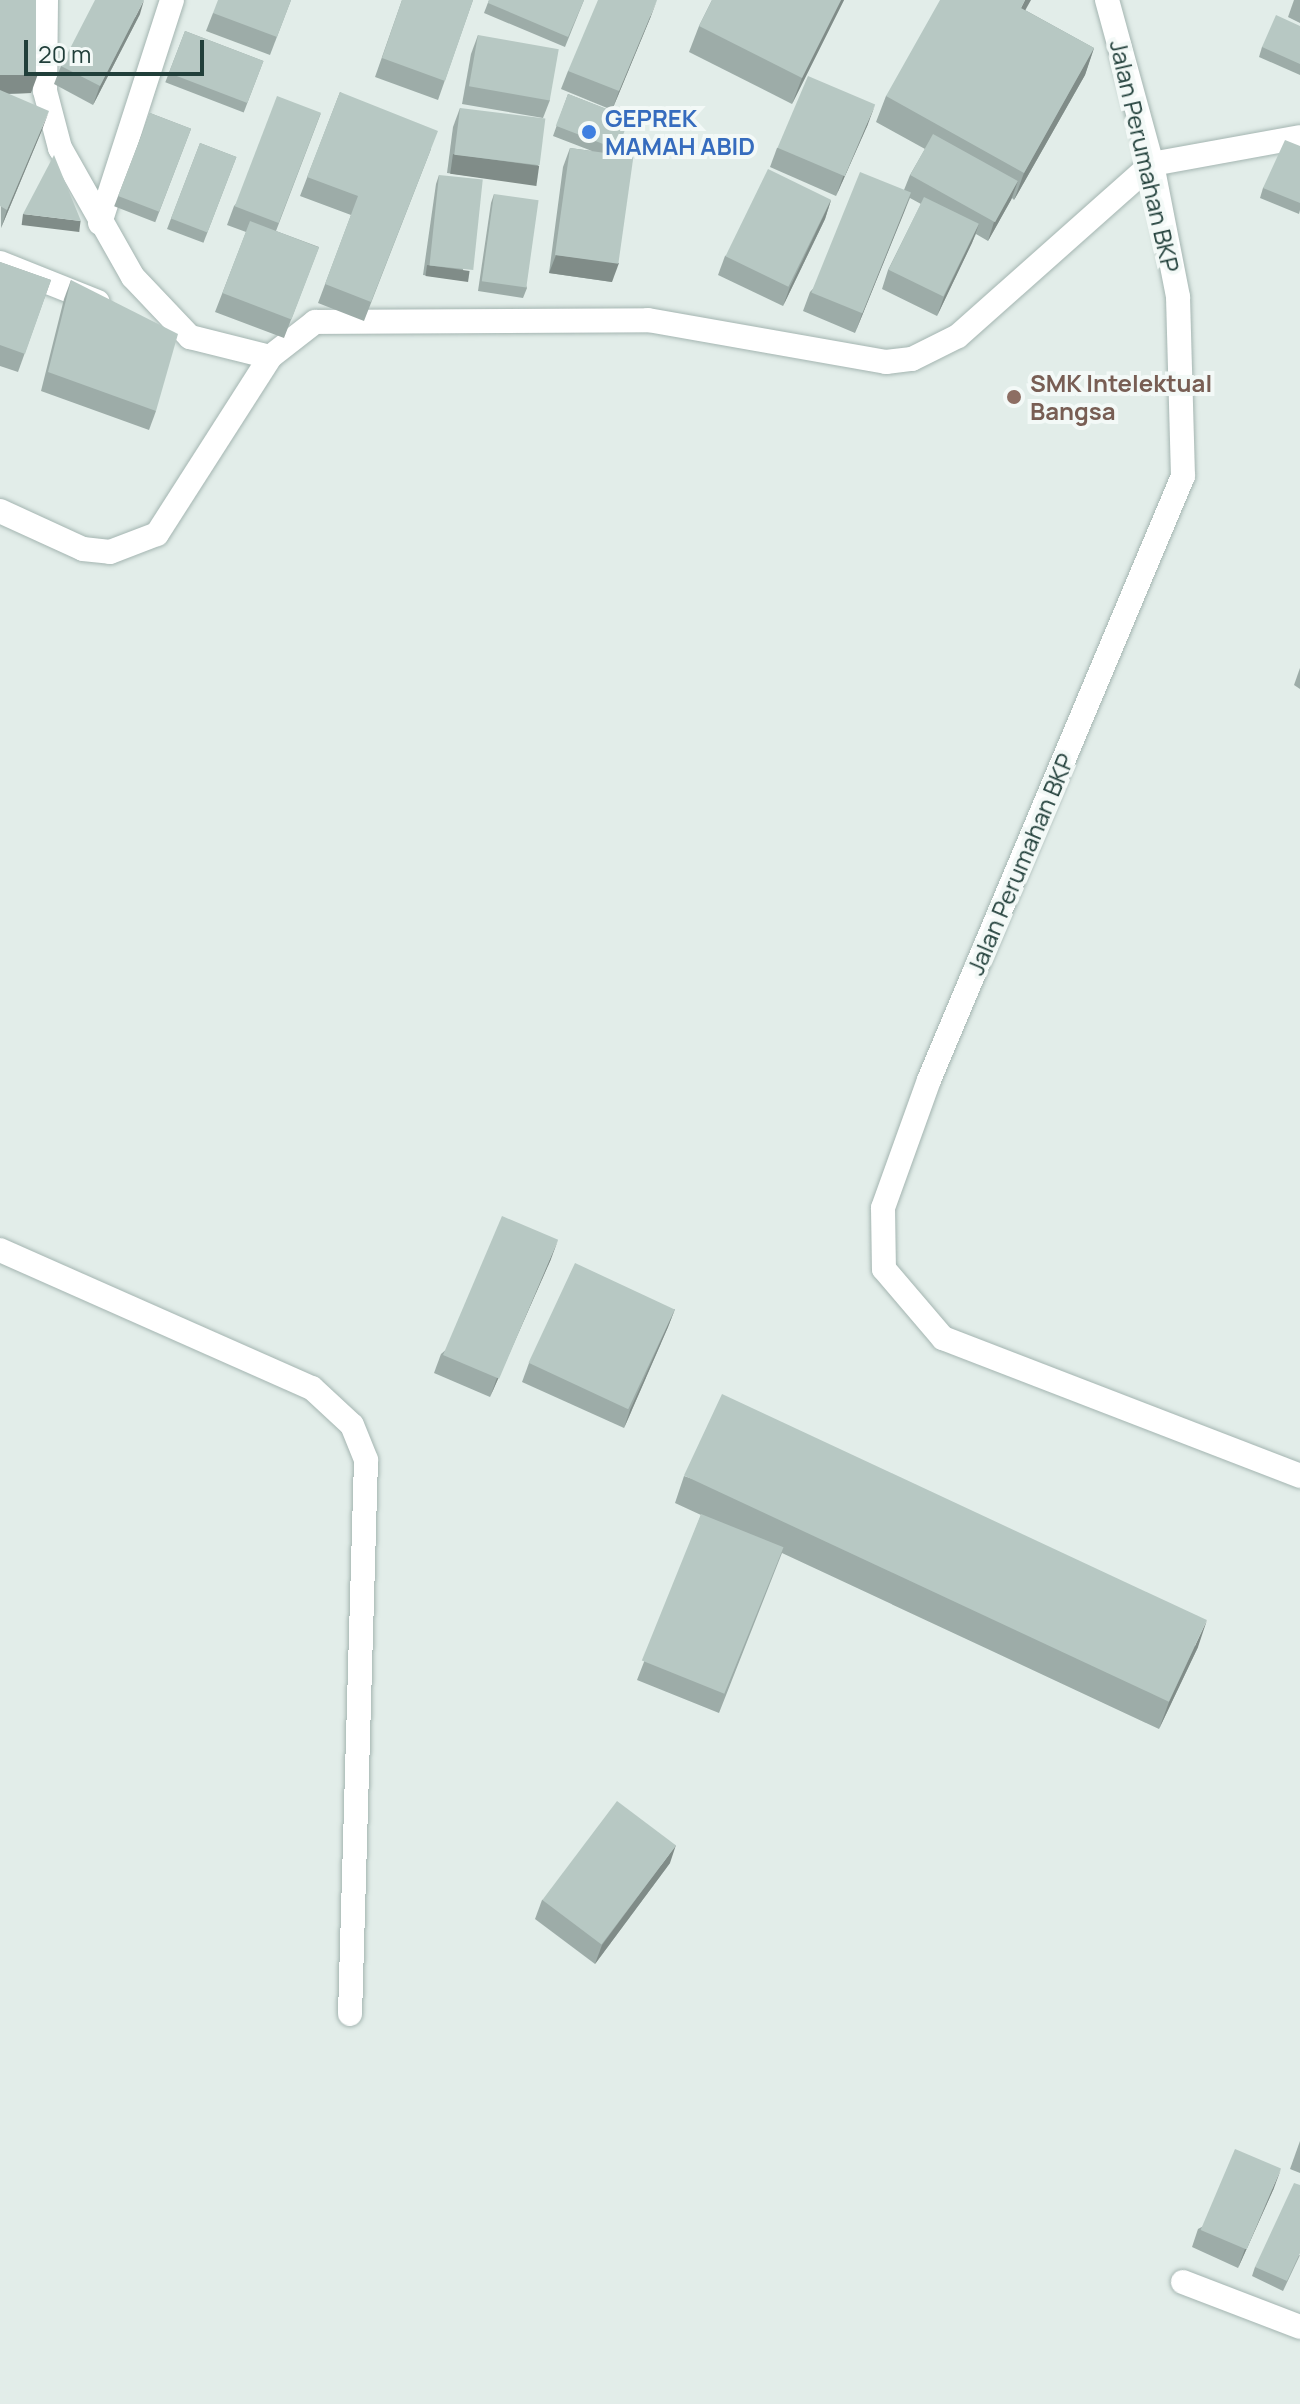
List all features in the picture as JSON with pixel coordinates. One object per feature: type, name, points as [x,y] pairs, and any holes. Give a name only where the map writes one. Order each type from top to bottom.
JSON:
[{"type":"street","points":[[46,0],[45,91],[60,148],[133,277],[190,337]]},
{"type":"street","points":[[100,223],[172,0]]},
{"type":"street","name":"Jalan Perumahan BKP","points":[[1107,0],[1152,164],[1178,297],[1183,476],[929,1080],[883,1208],[884,1269],[943,1338],[1300,1476]]},
{"type":"street","points":[[0,511],[83,549],[110,552],[157,534],[270,357],[315,322],[608,320],[703,327],[886,362],[912,359],[958,336],[1152,164],[1300,137]]},
{"type":"street","points":[[0,263],[190,337],[270,357]]},
{"type":"street","points":[[0,1250],[312,1388],[352,1425],[366,1460],[350,2014]]},
{"type":"street","points":[[1183,2282],[1300,2327]]},
{"type":"building","points":[[0,0],[36,0],[36,75],[0,75]]},
{"type":"building","points":[[95,0],[144,0],[100,86],[61,66]]},
{"type":"building","points":[[218,0],[291,0],[277,37],[213,13]]},
{"type":"building","points":[[402,0],[473,0],[445,81],[382,58]]},
{"type":"building","points":[[489,0],[584,0],[568,37],[488,3]]},
{"type":"building","points":[[598,0],[657,0],[619,91],[568,71]]},
{"type":"building","points":[[712,0],[841,0],[802,78],[699,26]]},
{"type":"building","points":[[940,0],[1025,0],[1021,8],[1094,48],[1024,173],[886,96]]},
{"type":"building","points":[[1276,15],[1300,26],[1300,64],[1262,47]]},
{"type":"building","points":[[185,31],[263,61],[247,103],[169,73]]},
{"type":"building","points":[[478,35],[559,49],[550,100],[469,86]]},
{"type":"building","points":[[808,76],[875,105],[845,176],[778,148]]},
{"type":"building","points":[[0,90],[49,111],[7,210],[0,206]]},
{"type":"building","points":[[340,92],[438,131],[371,302],[325,284],[358,196],[307,177]]},
{"type":"building","name":"GEPREK MAMAH ABID","points":[[568,94],[630,118],[617,149],[556,126]]},
{"type":"building","points":[[277,96],[321,113],[279,223],[235,206]]},
{"type":"building","points":[[460,108],[545,118],[540,165],[454,155]]},
{"type":"building","points":[[150,113],[191,129],[159,212],[118,196]]},
{"type":"building","points":[[933,134],[1018,181],[995,222],[910,175]]},
{"type":"building","points":[[1285,140],[1300,146],[1300,203],[1263,188]]},
{"type":"building","points":[[200,143],[236,157],[207,233],[171,219]]},
{"type":"building","points":[[570,148],[633,157],[618,264],[555,255]]},
{"type":"building","points":[[54,155],[81,221],[23,214]]},
{"type":"building","points":[[768,169],[831,200],[788,287],[725,256]]},
{"type":"building","points":[[860,172],[911,193],[862,313],[811,293]]},
{"type":"building","points":[[439,175],[483,180],[473,270],[429,266]]},
{"type":"building","points":[[494,194],[539,200],[526,287],[482,281]]},
{"type":"building","points":[[924,197],[979,224],[943,297],[888,270]]},
{"type":"building","points":[[250,221],[319,248],[291,319],[222,293]]},
{"type":"building","points":[[0,262],[51,280],[25,354],[0,345]]},
{"type":"building","points":[[71,280],[178,334],[156,411],[48,372]]},
{"type":"building","points":[[502,1216],[558,1240],[499,1379],[443,1355]]},
{"type":"building","points":[[575,1263],[675,1309],[628,1409],[529,1363]]},
{"type":"building","points":[[722,1394],[1207,1620],[1169,1702],[684,1476]]},
{"type":"building","points":[[701,1514],[784,1547],[724,1694],[642,1660]]},
{"type":"building","points":[[617,1801],[676,1846],[601,1945],[542,1900]]},
{"type":"building","points":[[1235,2149],[1281,2169],[1247,2250],[1201,2230]]},
{"type":"building","points":[[1294,2183],[1300,2185],[1300,2253],[1287,2281],[1255,2267]]},
{"type":"place","name":"GEPREK MAMAH ABID","points":[[589,132]]},
{"type":"place","name":"SMK Intelektual Bangsa","points":[[1014,397]]}]
